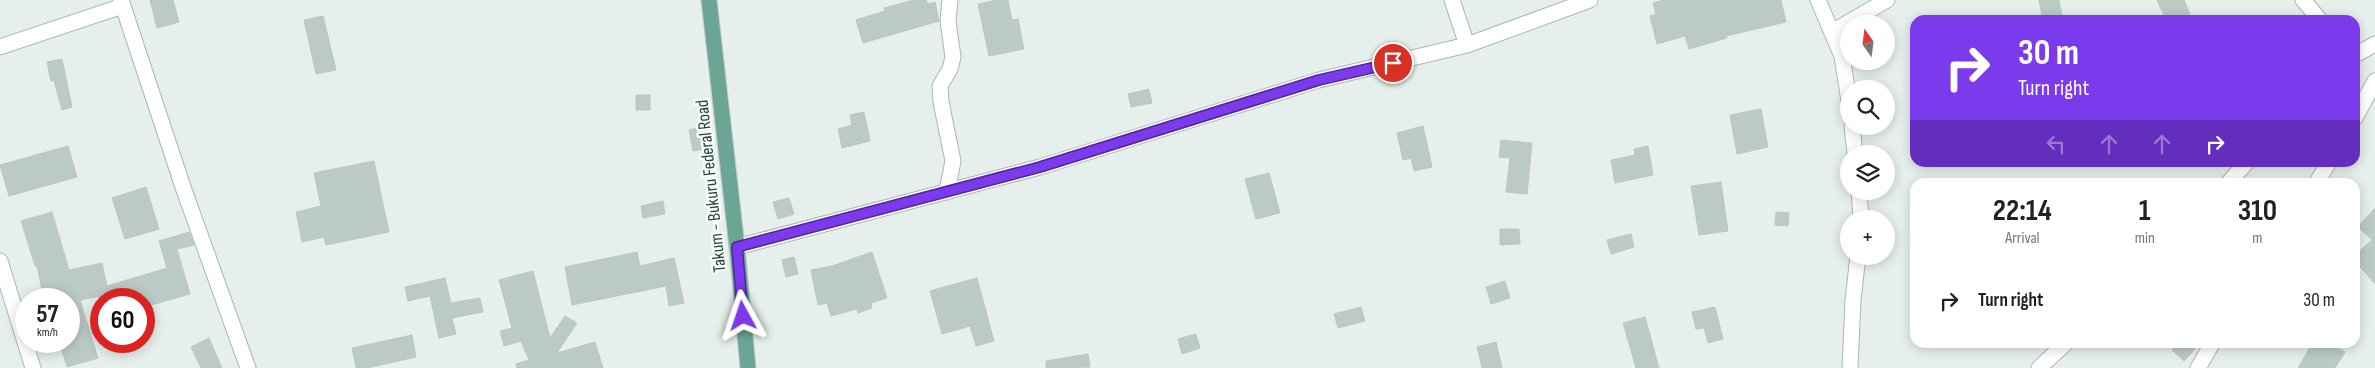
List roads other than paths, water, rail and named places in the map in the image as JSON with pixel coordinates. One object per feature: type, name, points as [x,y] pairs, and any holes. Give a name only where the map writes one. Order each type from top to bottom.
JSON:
[{"type":"main road","name":"Takum - Bukuru Federal Road","points":[[709,0],[737,247],[748,368]]},
{"type":"street","points":[[947,192],[953,161],[941,102],[940,86],[953,58],[948,21],[950,0]]},
{"type":"street","points":[[1452,0],[1467,45]]},
{"type":"street","points":[[737,247],[1040,167],[1319,80],[1467,45],[1568,4],[1590,0]]},
{"type":"street","points":[[1818,0],[1842,56],[1846,80]]},
{"type":"street","points":[[1832,32],[1887,0]]},
{"type":"street","points":[[2303,0],[2316,15]]},
{"type":"street","points":[[0,46],[122,3],[184,190],[248,368]]},
{"type":"street","points":[[2360,52],[2375,44]]},
{"type":"street","points":[[2360,109],[2375,81]]},
{"type":"street","points":[[2232,178],[2242,167]]},
{"type":"street","points":[[2319,178],[2326,167]]},
{"type":"street","points":[[0,261],[6,301],[33,368]]},
{"type":"street","points":[[1846,367],[1857,265]]},
{"type":"street","points":[[2039,368],[2061,348]]},
{"type":"street","points":[[2198,368],[2210,348]]}]
